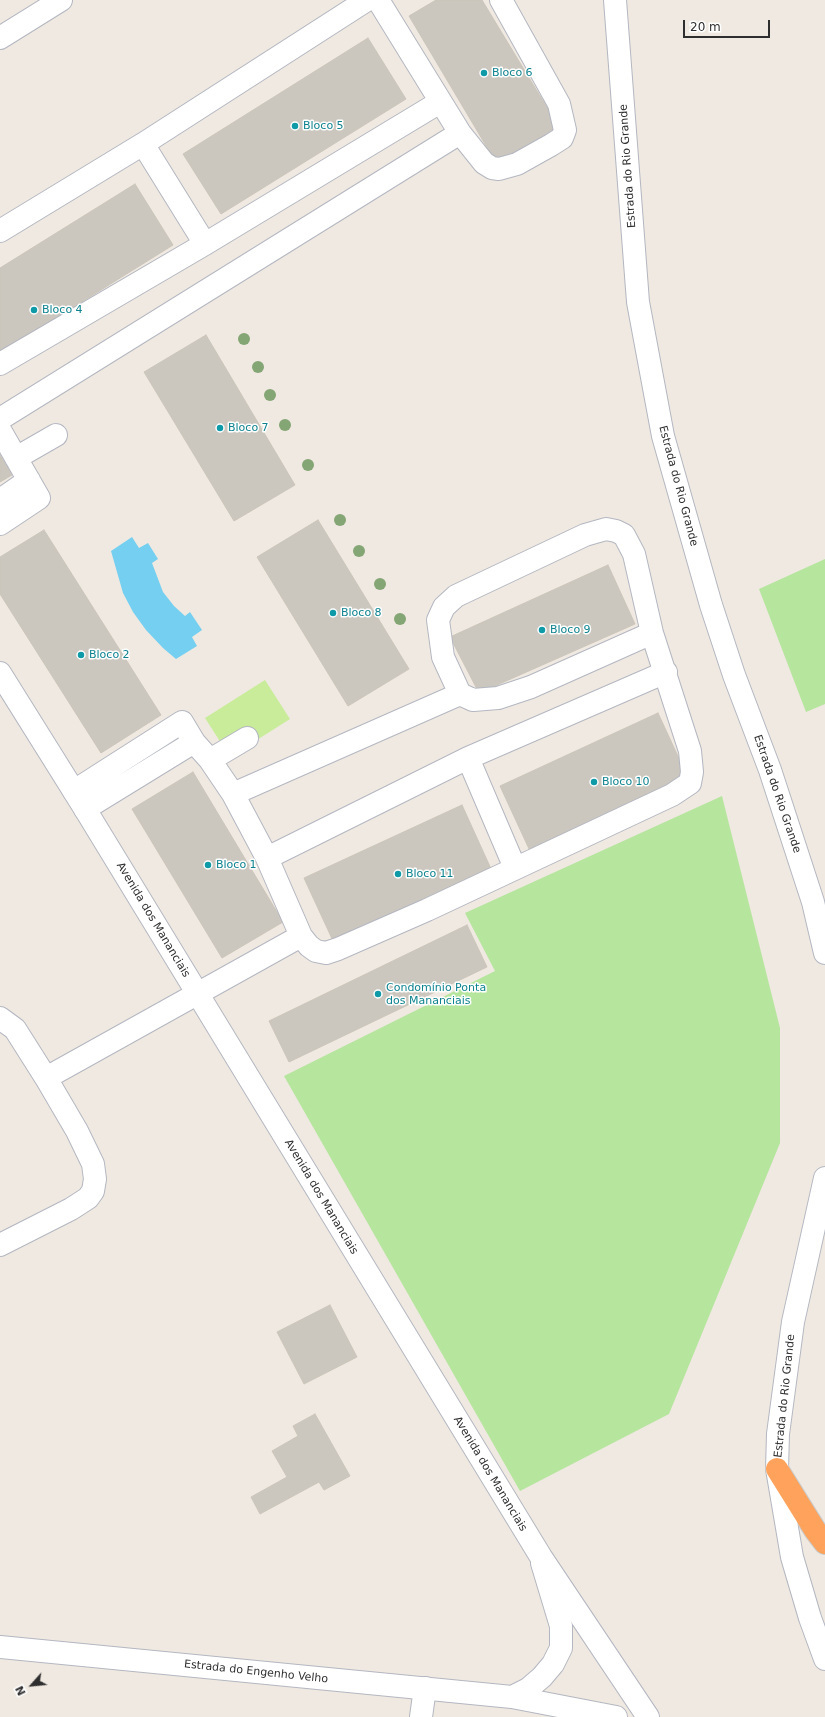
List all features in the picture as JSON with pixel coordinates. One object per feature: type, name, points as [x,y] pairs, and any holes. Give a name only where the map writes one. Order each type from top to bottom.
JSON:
[{"type":"highway","points":[[777,1469],[815,1530],[825,1543]]},
{"type":"street","points":[[0,38],[61,0]]},
{"type":"street","points":[[0,231],[143,144],[367,0]]},
{"type":"street","points":[[378,0],[460,132],[484,163],[492,168],[499,169],[517,164],[551,145],[562,138],[565,130],[559,104],[501,0]]},
{"type":"street","name":"Estrada do Rio Grande","points":[[615,0],[638,302],[663,436],[711,605],[734,675],[770,770],[813,902],[825,954]]},
{"type":"street","points":[[0,364],[205,244],[440,102]]},
{"type":"street","points":[[0,419],[460,132]]},
{"type":"street","points":[[143,144],[205,244]]},
{"type":"street","points":[[0,430],[34,489]]},
{"type":"street","points":[[16,458],[56,434]]},
{"type":"street","points":[[0,500],[34,489]]},
{"type":"street","points":[[0,524],[34,489]]},
{"type":"street","points":[[74,791],[182,722],[194,742],[210,760],[233,794],[266,858],[301,936],[309,946],[316,951],[326,953],[427,910],[672,795],[690,783],[692,772],[690,751],[666,672],[652,633],[634,554],[624,535],[616,531],[606,529],[585,535],[456,596],[444,607],[438,620],[442,657],[460,694],[473,700],[498,698],[531,687],[652,633]]},
{"type":"street","points":[[266,858],[468,758],[666,672]]},
{"type":"street","name":"Avenida dos Mananciais","points":[[0,673],[74,791],[541,1557],[648,1717]]},
{"type":"street","points":[[233,794],[460,694]]},
{"type":"street","points":[[210,760],[247,738]]},
{"type":"street","points":[[85,809],[194,742]]},
{"type":"street","points":[[468,758],[515,868]]},
{"type":"street","points":[[46,1078],[198,995],[301,936]]},
{"type":"street","points":[[0,1018],[15,1029],[46,1078],[77,1131],[93,1164],[95,1179],[93,1191],[88,1198],[71,1209],[0,1245]]},
{"type":"street","name":"Estrada do Rio Grande","points":[[825,1181],[792,1322],[778,1434],[777,1469],[792,1557],[810,1618],[825,1659]]},
{"type":"street","points":[[512,1697],[528,1689],[542,1678],[553,1664],[561,1648],[561,1626],[541,1557]]},
{"type":"street","name":"Estrada do Engenho Velho","points":[[0,1647],[512,1697],[616,1717]]},
{"type":"street","points":[[421,1717],[425,1688]]},
{"type":"green space","points":[[825,559],[825,704],[806,712],[759,589]]},
{"type":"green space","points":[[265,680],[290,719],[230,757],[205,718]]},
{"type":"green space","points":[[722,796],[780,1028],[780,1143],[669,1414],[520,1491],[284,1076],[495,971],[465,913]]},
{"type":"water","points":[[132,537],[139,548],[148,543],[158,559],[152,563],[163,592],[174,606],[185,616],[190,612],[202,630],[192,637],[197,646],[176,659],[146,630],[133,612],[123,593],[111,551]]},
{"type":"building","name":"Bloco 6","points":[[436,0],[482,0],[560,129],[498,166],[409,16]]},
{"type":"building","name":"Bloco 5","points":[[368,38],[406,99],[221,214],[183,154]]},
{"type":"building","name":"Bloco 4","points":[[135,184],[173,245],[0,353],[0,268]]},
{"type":"building","name":"Bloco 7","points":[[206,335],[295,485],[234,521],[144,372]]},
{"type":"building","points":[[0,455],[12,475],[0,482]]},
{"type":"building","name":"Bloco 8","points":[[318,520],[409,669],[348,706],[257,557]]},
{"type":"building","name":"Bloco 2","points":[[44,530],[161,715],[101,753],[0,594],[0,557]]},
{"type":"building","name":"Bloco 9","points":[[608,565],[635,624],[479,693],[450,637]]},
{"type":"building","name":"Bloco 10","points":[[658,713],[688,778],[530,851],[500,786]]},
{"type":"building","name":"Bloco 1","points":[[193,772],[283,922],[222,958],[132,809]]},
{"type":"building","name":"Bloco 11","points":[[462,805],[492,871],[334,943],[304,878]]},
{"type":"building","name":"Condomínio Ponta dos Mananciais","points":[[467,925],[487,967],[289,1062],[269,1021]]},
{"type":"building","points":[[330,1305],[357,1357],[304,1384],[277,1332]]},
{"type":"building","points":[[315,1414],[350,1476],[324,1490],[319,1482],[260,1514],[251,1497],[287,1477],[272,1451],[298,1436],[293,1426]]},
{"type":"place","name":"Bloco 6","points":[[484,73]]},
{"type":"place","name":"Bloco 5","points":[[295,126]]},
{"type":"place","name":"Bloco 4","points":[[34,310]]},
{"type":"place","name":"Bloco 7","points":[[220,428]]},
{"type":"place","name":"Bloco 8","points":[[333,613]]},
{"type":"place","name":"Bloco 9","points":[[542,630]]},
{"type":"place","name":"Bloco 2","points":[[81,655]]},
{"type":"place","name":"Bloco 10","points":[[594,782]]},
{"type":"place","name":"Bloco 1","points":[[208,865]]},
{"type":"place","name":"Bloco 11","points":[[398,874]]},
{"type":"place","name":"Condomínio Ponta dos Mananciais","points":[[378,994]]}]
